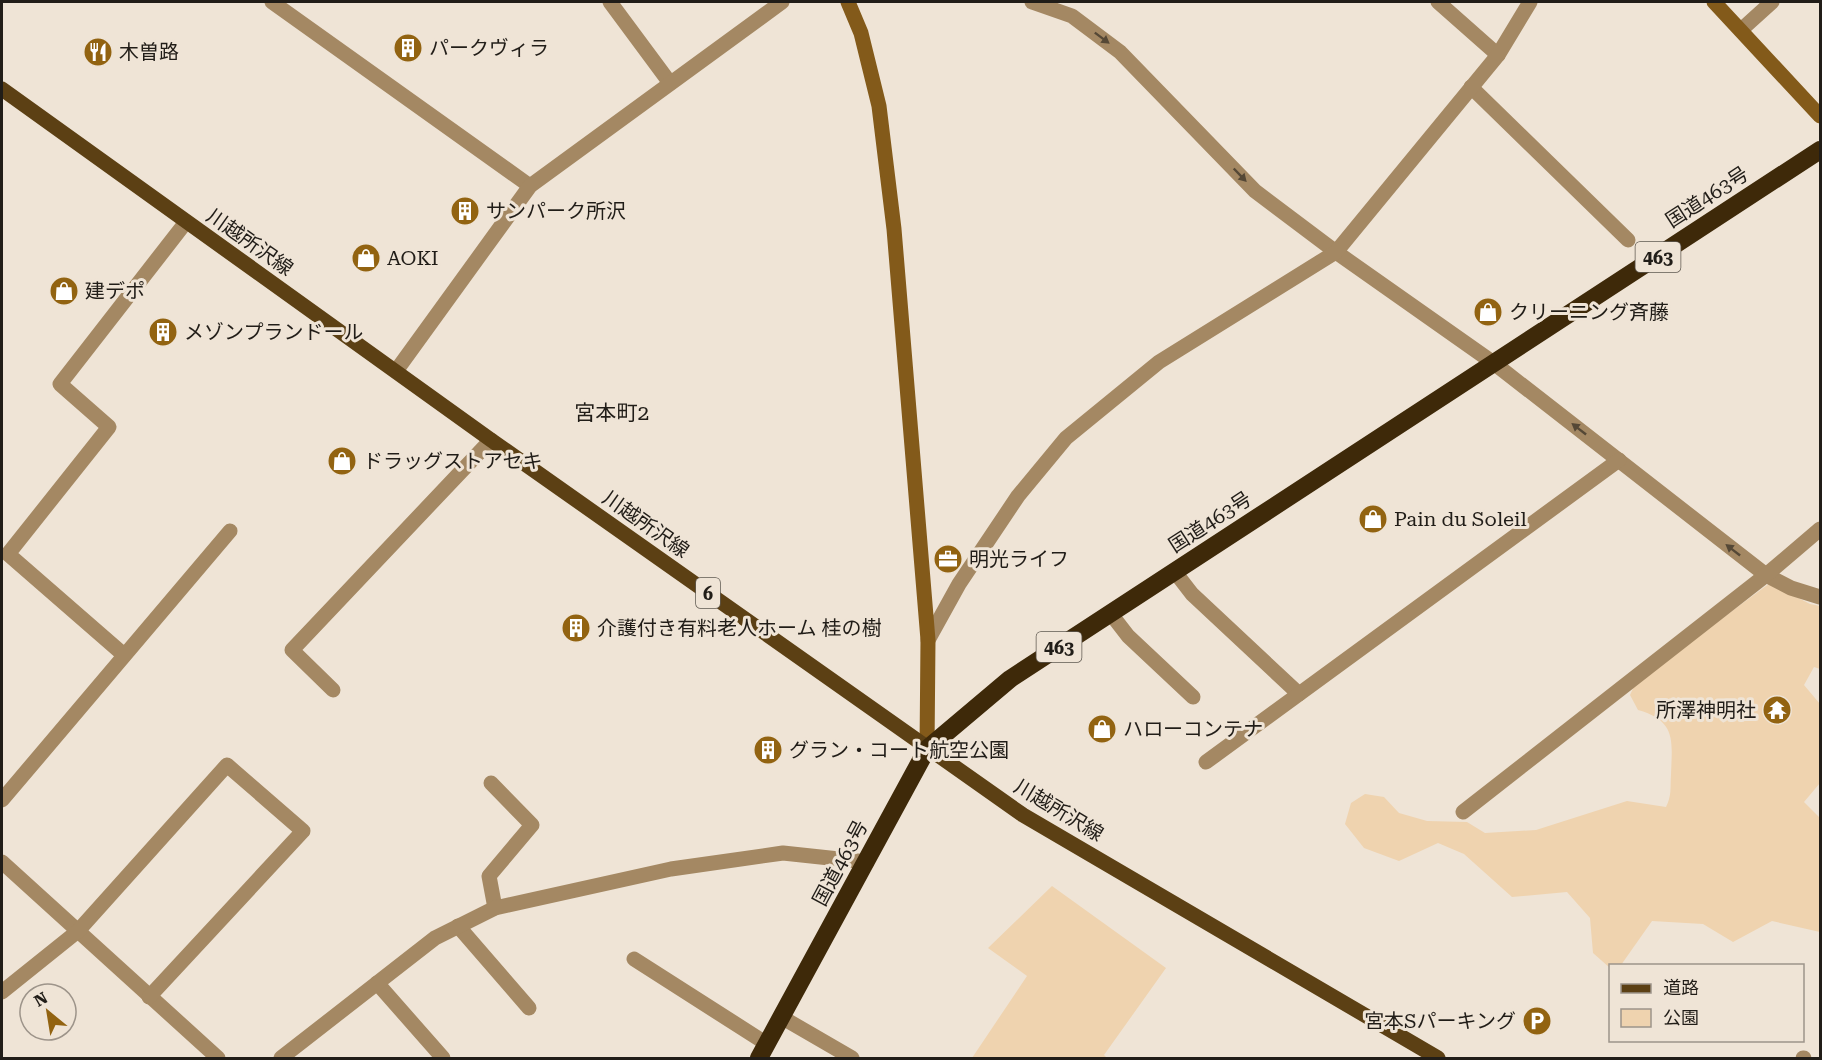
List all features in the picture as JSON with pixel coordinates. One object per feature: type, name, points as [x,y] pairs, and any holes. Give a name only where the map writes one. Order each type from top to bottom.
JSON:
[{"type":"highway","name":"国道463号","points":[[763,1051],[783,1018],[927,749],[1004,683],[1821,150]]},
{"type":"main road","name":"川越所沢線","points":[[2,89],[491,440],[1023,815],[1438,1059]]},
{"type":"street","points":[[272,2],[530,186]]},
{"type":"street","points":[[610,2],[670,83]]},
{"type":"street","points":[[396,371],[530,186],[782,2]]},
{"type":"street","points":[[848,2],[861,33],[879,106],[894,229],[928,640],[927,749]]},
{"type":"street","points":[[1032,2],[1072,16],[1120,52],[1255,191],[1336,252],[1495,364],[1766,575],[1791,588],[1821,597]]},
{"type":"street","points":[[1072,16],[1080,2]]},
{"type":"street","points":[[1438,2],[1498,55]]},
{"type":"street","points":[[928,640],[959,584],[1018,496],[1066,438],[1159,362],[1336,252],[1498,55],[1530,2]]},
{"type":"street","points":[[1714,2],[1821,116]]},
{"type":"street","points":[[1741,30],[1772,2]]},
{"type":"street","points":[[1471,87],[1628,240]]},
{"type":"street","points":[[124,655],[8,554],[109,427],[60,384],[186,222]]},
{"type":"street","points":[[333,690],[292,650],[491,440]]},
{"type":"street","points":[[1206,762],[1619,460]]},
{"type":"street","points":[[1462,812],[1766,575],[1821,529]]},
{"type":"street","points":[[2,800],[230,531]]},
{"type":"street","points":[[1175,572],[1192,594],[1299,694]]},
{"type":"street","points":[[1111,614],[1128,636],[1193,697]]},
{"type":"street","points":[[2,992],[78,932],[227,765],[303,831],[149,997]]},
{"type":"street","points":[[491,783],[532,825],[489,876],[495,908]]},
{"type":"street","points":[[281,1059],[435,938],[495,908],[671,869],[783,853],[867,862]]},
{"type":"street","points":[[2,862],[218,1059]]},
{"type":"street","points":[[458,926],[529,1008]]},
{"type":"street","points":[[634,958],[763,1051]]},
{"type":"street","points":[[376,983],[443,1059]]},
{"type":"street","points":[[783,1018],[852,1059]]},
{"type":"green space","points":[[1770,583],[1810,604],[1820,606],[1820,669],[1814,667],[1804,685],[1820,704],[1820,783],[1804,802],[1820,818],[1820,932],[1772,921],[1733,942],[1703,924],[1652,921],[1622,964],[1609,964],[1609,967],[1593,953],[1590,918],[1567,892],[1512,897],[1464,854],[1438,843],[1399,861],[1364,848],[1345,824],[1351,803],[1365,794],[1384,797],[1399,813],[1427,821],[1467,822],[1485,833],[1536,830],[1627,801],[1666,807],[1671,788],[1670,734],[1660,720],[1638,710],[1630,695],[1636,682]]},
{"type":"green space","points":[[1052,886],[1166,968],[1104,1055],[1107,1058],[972,1058],[1027,976],[988,948]]},
{"type":"place","name":"パークヴィラ","points":[[408,48]]},
{"type":"place","name":"木曽路","points":[[98,52]]},
{"type":"place","name":"サンパーク所沢","points":[[465,211]]},
{"type":"place","name":"AOKI","points":[[366,258]]},
{"type":"place","name":"建デポ","points":[[64,291]]},
{"type":"place","name":"クリーニング斉藤","points":[[1488,312]]},
{"type":"place","name":"メゾンプランドール","points":[[163,332]]},
{"type":"place","name":"ドラッグストアセキ","points":[[342,461]]},
{"type":"place","name":"Pain du Soleil","points":[[1373,519]]},
{"type":"place","name":"明光ライフ","points":[[948,559]]},
{"type":"place","name":"介護付き有料老人ホーム 桂の樹","points":[[576,628]]},
{"type":"place","name":"所澤神明社","points":[[1777,710]]},
{"type":"place","name":"ハローコンテナ","points":[[1102,729]]},
{"type":"place","name":"グラン・コート航空公園","points":[[768,750]]},
{"type":"place","name":"宮本Sパーキング","points":[[1537,1021]]},
{"type":"district","name":"宮本町2","points":[[612,413]]}]
